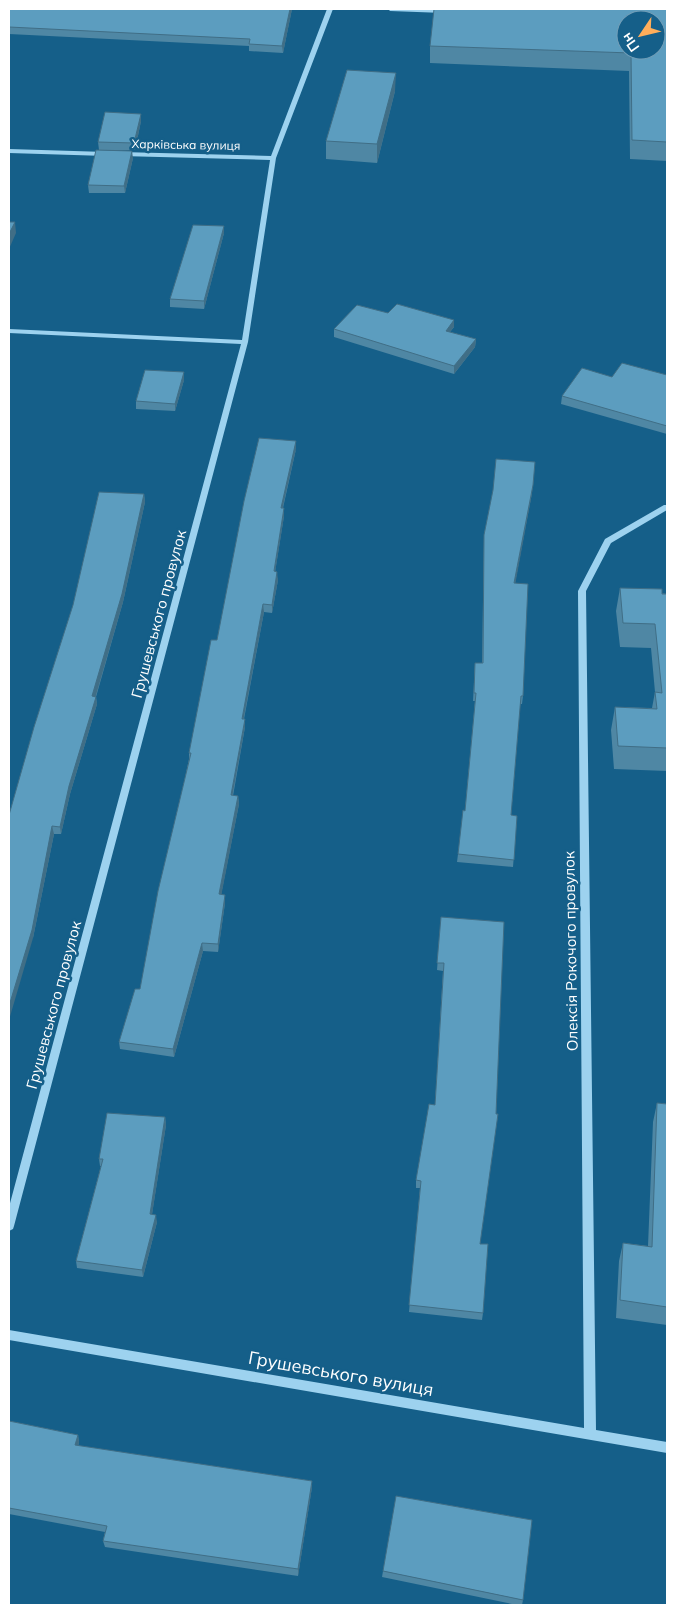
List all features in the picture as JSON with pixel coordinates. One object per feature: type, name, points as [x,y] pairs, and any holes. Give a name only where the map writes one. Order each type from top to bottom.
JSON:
[{"type":"street","name":"Грушевського провулок","points":[[9,1226],[245,342],[274,158],[330,9]]},
{"type":"street","points":[[390,9],[449,12]]},
{"type":"street","name":"Харківська вулиця","points":[[9,152],[274,158]]},
{"type":"street","points":[[9,331],[245,342]]},
{"type":"street","name":"Олексія Рокочого провулок","points":[[590,1434],[582,591],[608,541],[667,507]]},
{"type":"street","name":"Грушевського вулиця","points":[[9,1335],[667,1448]]},
{"type":"building","points":[[9,9],[290,9],[282,46],[249,44],[250,39],[9,27]]},
{"type":"building","points":[[434,9],[667,9],[667,142],[632,140],[631,60],[666,60],[666,10],[616,10],[616,52],[430,46]]},
{"type":"building","points":[[347,70],[396,73],[377,144],[326,141]]},
{"type":"building","points":[[105,112],[141,114],[134,143],[98,142]]},
{"type":"building","points":[[96,150],[132,151],[124,186],[88,185]]},
{"type":"building","points":[[9,222],[15,222],[9,234]]},
{"type":"building","points":[[193,225],[224,226],[204,301],[170,299]]},
{"type":"building","points":[[397,304],[454,320],[446,331],[476,339],[454,366],[334,329],[357,305],[388,313]]},
{"type":"building","points":[[622,363],[667,375],[667,426],[562,396],[582,368],[612,377]]},
{"type":"building","points":[[145,370],[184,372],[175,404],[136,401]]},
{"type":"building","points":[[259,438],[296,441],[281,508],[284,508],[274,571],[277,572],[272,605],[263,604],[242,719],[245,719],[231,795],[238,796],[219,894],[225,895],[218,944],[202,943],[173,1049],[119,1042],[135,989],[140,989],[158,891],[191,753],[189,753],[211,640],[217,640],[244,501]]},
{"type":"building","points":[[496,459],[535,462],[533,485],[514,583],[528,584],[523,696],[521,696],[511,815],[517,816],[514,860],[458,854],[463,810],[465,811],[476,693],[474,693],[475,663],[483,663],[484,535],[493,490]]},
{"type":"building","points":[[99,492],[144,494],[122,594],[92,696],[96,697],[69,786],[60,827],[52,826],[32,930],[9,1006],[9,815],[34,727],[73,605]]},
{"type":"building","points":[[620,588],[662,589],[662,594],[667,594],[667,748],[618,746],[615,707],[657,709],[655,692],[662,693],[655,624],[623,623]]},
{"type":"building","points":[[441,917],[504,922],[496,1114],[498,1114],[480,1244],[488,1244],[483,1313],[409,1305],[421,1181],[416,1180],[429,1104],[435,1105],[444,963],[437,963]]},
{"type":"building","points":[[657,1103],[667,1104],[667,1307],[620,1300],[623,1243],[652,1247]]},
{"type":"building","points":[[107,1113],[165,1117],[150,1214],[156,1215],[142,1270],[76,1261],[103,1159],[99,1159]]},
{"type":"building","points":[[9,1421],[78,1435],[75,1445],[312,1481],[298,1569],[103,1541],[107,1526],[9,1508]]},
{"type":"building","points":[[396,1496],[532,1520],[523,1600],[383,1571]]}]
